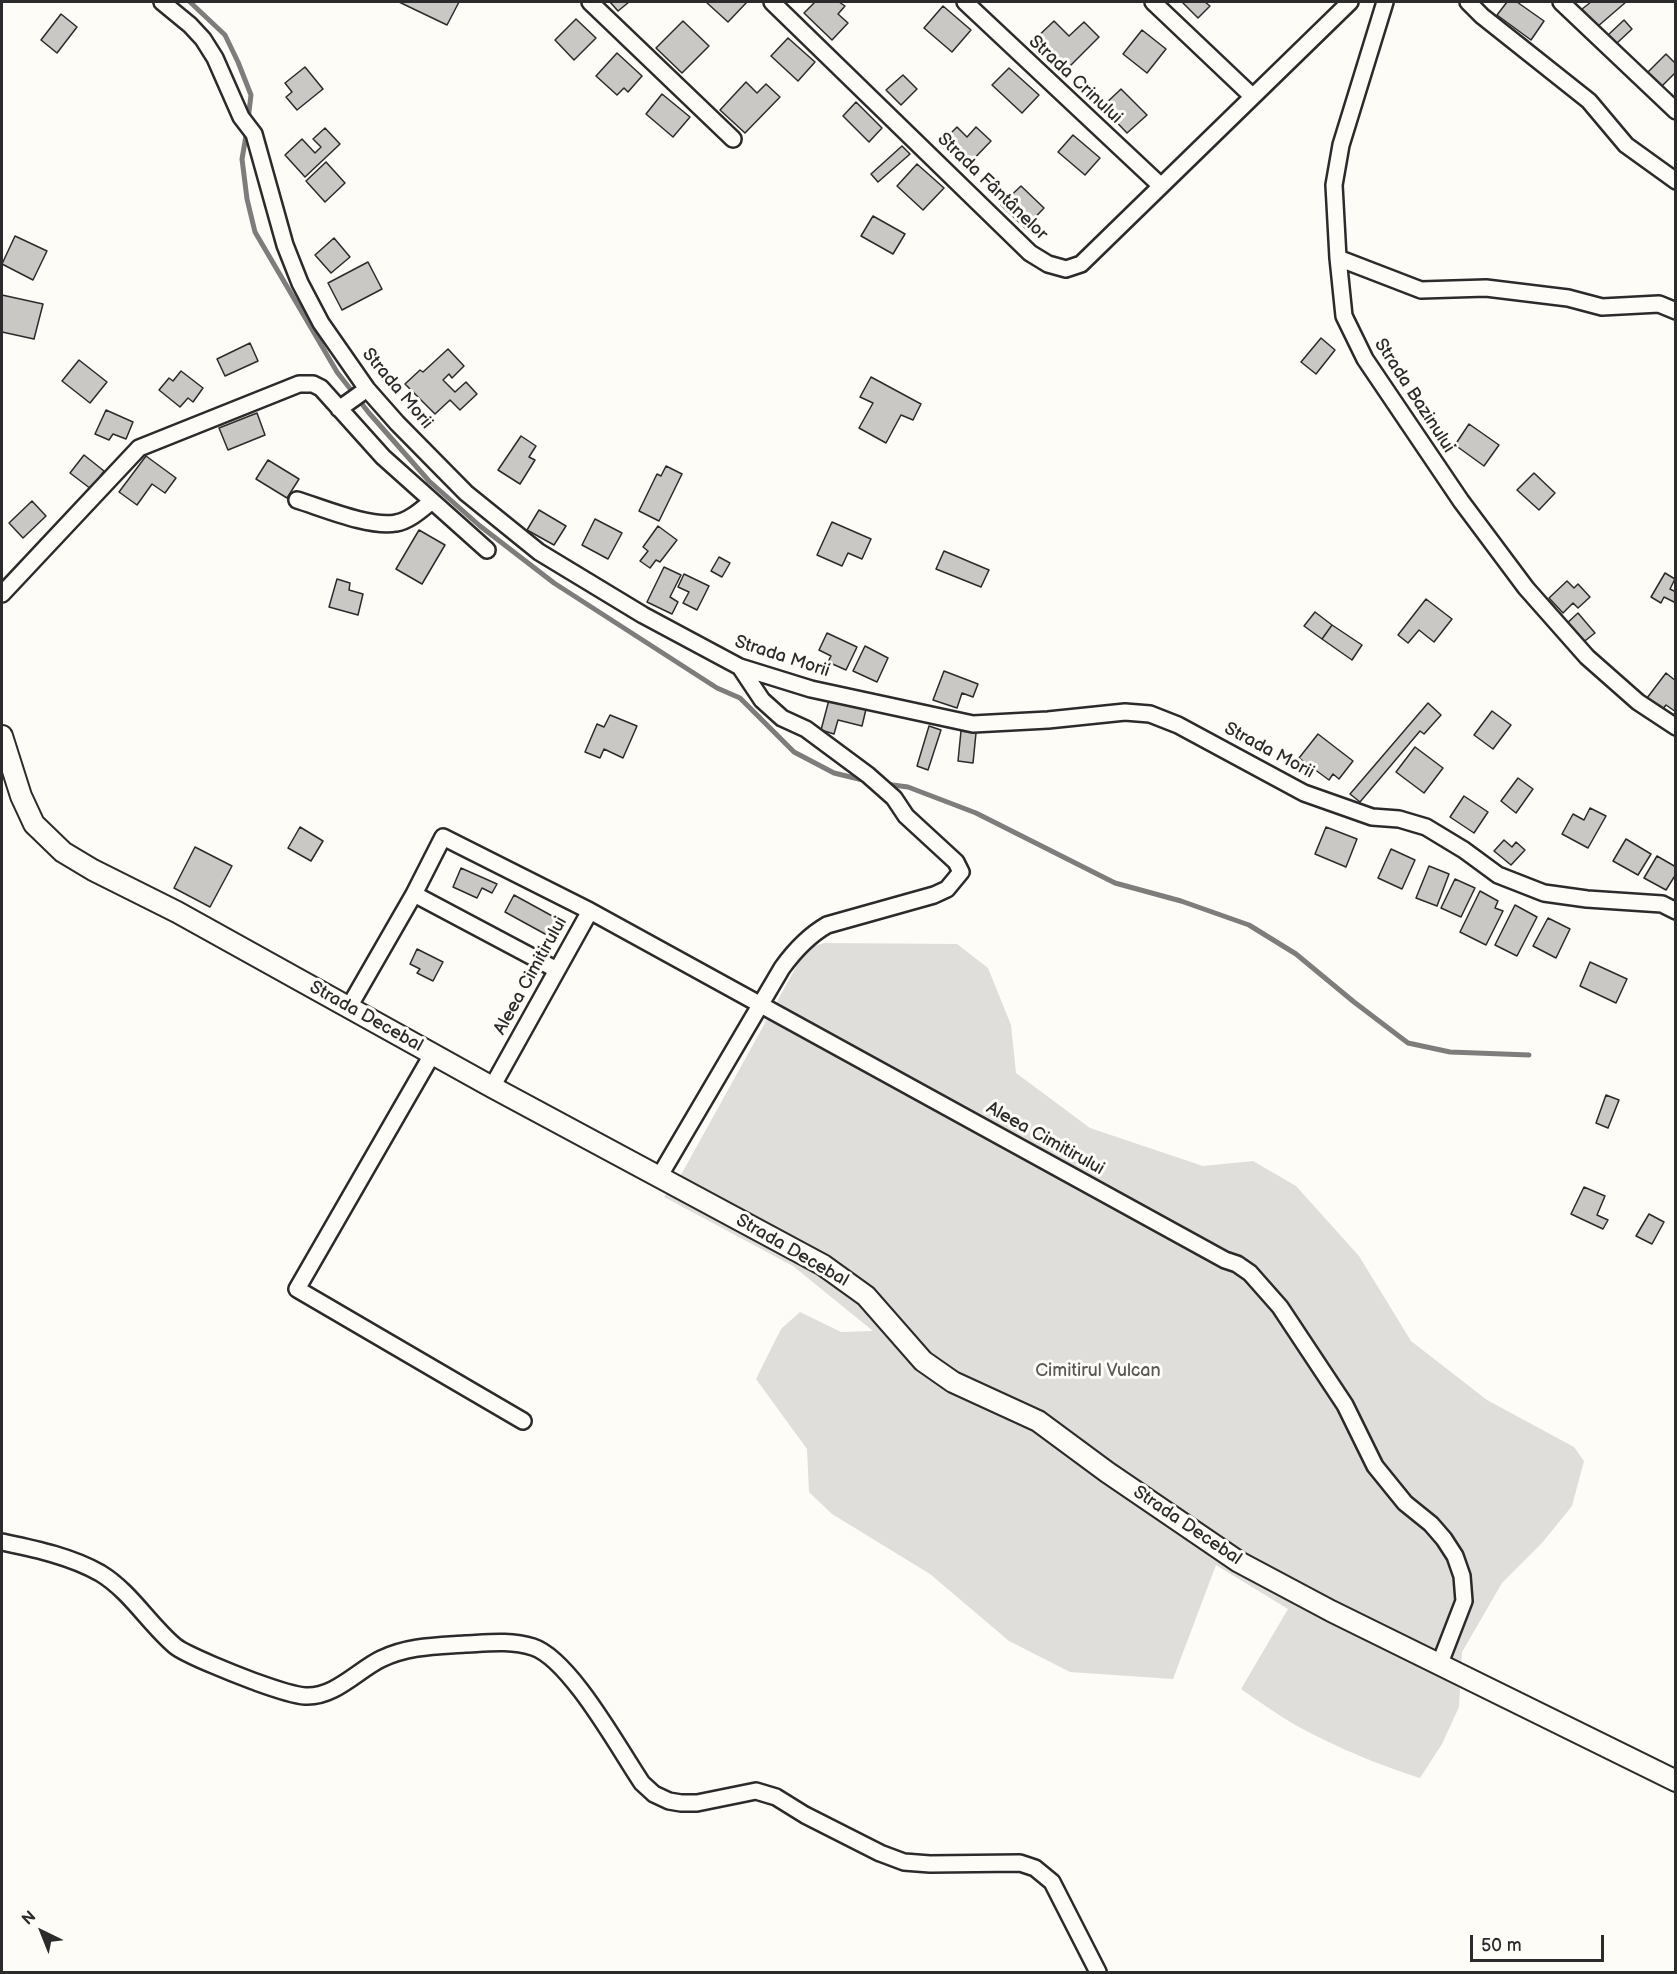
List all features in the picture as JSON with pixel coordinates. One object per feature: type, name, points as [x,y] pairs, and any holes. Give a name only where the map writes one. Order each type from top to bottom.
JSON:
[{"type":"street","name":"Strada Morii","points":[[162,2],[203,39],[222,72],[241,117],[254,134],[285,245],[300,283],[321,323],[365,390],[466,493],[539,552],[643,615],[740,667],[811,689],[973,724],[1048,720],[1125,712],[1150,714],[1178,724],[1304,793],[1372,817],[1399,819],[1426,828],[1464,850],[1498,875],[1544,893],[1587,899],[1662,904],[1676,911]]},
{"type":"street","points":[[590,2],[733,139]]},
{"type":"street","name":"Strada Fântânelor","points":[[772,2],[1030,253],[1048,264],[1065,269],[1081,264],[1347,2]]},
{"type":"street","name":"Strada Crinului","points":[[965,2],[1160,185]]},
{"type":"street","points":[[1153,2],[1252,96]]},
{"type":"street","name":"Strada Bazinului","points":[[1385,2],[1341,145],[1334,185],[1344,316],[1365,358],[1461,501],[1526,588],[1587,657],[1638,702],[1676,727]]},
{"type":"street","points":[[1468,2],[1482,16],[1589,101],[1626,145],[1676,181]]},
{"type":"street","points":[[1561,2],[1676,111]]},
{"type":"street","points":[[1338,258],[1421,290],[1486,288],[1568,298],[1602,307],[1659,304],[1676,311]]},
{"type":"street","points":[[2,594],[138,448],[299,384],[313,384],[344,406],[383,457],[487,550]]},
{"type":"street","points":[[344,406],[365,390]]},
{"type":"street","points":[[297,500],[359,519],[387,523],[396,523],[409,518],[432,501]]},
{"type":"street","points":[[659,1177],[782,968],[812,933],[827,925],[934,895],[947,889],[961,872],[956,862],[906,816],[894,798],[868,775],[806,729],[782,718],[762,700],[740,667]]},
{"type":"street","name":"Strada Decebal","points":[[2,736],[21,796],[34,824],[63,852],[823,1265],[866,1296],[923,1361],[953,1382],[1038,1420],[1107,1472],[1239,1562],[1331,1611],[1676,1781]]},
{"type":"street","points":[[349,1007],[414,894],[443,837],[590,911]]},
{"type":"street","points":[[414,894],[557,970]]},
{"type":"street","name":"Aleea Cimitirului","points":[[492,1087],[590,911],[1225,1260],[1238,1264],[1260,1283],[1280,1307],[1345,1405],[1375,1466],[1405,1503],[1431,1524],[1455,1556],[1462,1576],[1464,1601],[1440,1663]]},
{"type":"street","points":[[433,1053],[297,1288],[524,1421]]},
{"type":"street","points":[[2,1542],[48,1552],[76,1561],[102,1574],[126,1595],[162,1635],[178,1648],[253,1681],[305,1696],[325,1693],[380,1659],[404,1650],[423,1646],[510,1643],[532,1647],[559,1664],[585,1695],[642,1783],[654,1794],[669,1802],[697,1803],[756,1791],[776,1797],[805,1815],[870,1848],[904,1862],[1020,1863],[1035,1868],[1052,1882],[1098,1972]]},
{"type":"green space","name":"Cimitirul Vulcan","points":[[824,943],[957,944],[988,968],[1011,1025],[1016,1073],[1090,1128],[1203,1166],[1253,1161],[1296,1186],[1359,1256],[1411,1341],[1487,1400],[1574,1447],[1584,1461],[1572,1506],[1542,1543],[1502,1583],[1462,1652],[1459,1707],[1442,1744],[1420,1778],[1359,1756],[1314,1735],[1241,1689],[1288,1609],[1216,1565],[1173,1679],[1070,1672],[1009,1641],[930,1574],[832,1514],[809,1492],[807,1449],[756,1379],[781,1329],[800,1312],[841,1332],[873,1331],[793,1266],[664,1197],[682,1173],[806,949]]},
{"type":"building","points":[[399,2],[459,2],[447,25]]},
{"type":"building","points":[[610,2],[629,2],[618,11]]},
{"type":"building","points":[[706,2],[747,2],[728,22]]},
{"type":"building","points":[[815,2],[839,2],[845,6],[838,14],[848,23],[832,40],[804,13]]},
{"type":"building","points":[[1182,2],[1205,2],[1210,6],[1198,18]]},
{"type":"building","points":[[1507,2],[1517,2],[1544,21],[1531,40],[1497,15]]},
{"type":"building","points":[[1591,2],[1626,2],[1597,27],[1582,9]]},
{"type":"building","points":[[943,6],[971,30],[952,52],[924,28]]},
{"type":"building","points":[[61,14],[77,27],[57,53],[41,40]]},
{"type":"building","points":[[576,19],[596,38],[574,60],[555,40]]},
{"type":"building","points":[[1624,20],[1632,29],[1616,44],[1608,35]]},
{"type":"building","points":[[683,21],[709,46],[682,73],[656,48]]},
{"type":"building","points":[[1054,21],[1069,36],[1084,22],[1099,37],[1064,72],[1033,41]]},
{"type":"building","points":[[1142,30],[1166,49],[1147,73],[1123,54]]},
{"type":"building","points":[[788,38],[815,62],[798,81],[771,56]]},
{"type":"building","points":[[617,53],[642,76],[628,92],[624,88],[617,95],[596,76]]},
{"type":"building","points":[[1666,54],[1676,64],[1676,72],[1660,88],[1646,74]]},
{"type":"building","points":[[305,67],[323,89],[297,110],[286,97],[292,92],[285,83]]},
{"type":"building","points":[[1009,68],[1039,95],[1022,113],[992,85]]},
{"type":"building","points":[[903,75],[917,89],[901,105],[886,90]]},
{"type":"building","points":[[746,82],[757,93],[766,84],[780,97],[745,133],[720,110]]},
{"type":"building","points":[[1121,89],[1147,115],[1127,133],[1102,107]]},
{"type":"building","points":[[662,94],[690,117],[673,137],[646,114]]},
{"type":"building","points":[[856,102],[882,128],[869,142],[843,116]]},
{"type":"building","points":[[957,127],[967,137],[976,127],[991,141],[965,168],[940,144]]},
{"type":"building","points":[[325,128],[340,144],[305,177],[285,155],[302,139],[315,153],[321,147],[313,139]]},
{"type":"building","points":[[1073,135],[1100,158],[1085,175],[1058,152]]},
{"type":"building","points":[[902,146],[910,154],[878,182],[871,174]]},
{"type":"building","points":[[326,162],[345,183],[325,202],[306,181]]},
{"type":"building","points":[[917,164],[944,188],[923,210],[897,186]]},
{"type":"building","points":[[1021,186],[1044,208],[1025,228],[1001,205]]},
{"type":"building","points":[[873,216],[905,234],[893,254],[861,236]]},
{"type":"building","points":[[15,236],[47,251],[33,280],[2,264]]},
{"type":"building","points":[[334,238],[350,257],[331,273],[315,255]]},
{"type":"building","points":[[368,262],[382,289],[342,310],[328,283]]},
{"type":"building","points":[[2,295],[43,304],[34,339],[2,332]]},
{"type":"building","points":[[1321,338],[1335,350],[1316,374],[1301,362]]},
{"type":"building","points":[[250,343],[258,361],[225,376],[217,359]]},
{"type":"building","points":[[448,349],[464,366],[452,378],[449,374],[443,380],[455,392],[466,382],[477,394],[460,410],[450,400],[435,414],[405,384],[420,370],[423,372]]},
{"type":"building","points":[[79,360],[107,382],[90,403],[62,381]]},
{"type":"building","points":[[181,371],[203,388],[193,402],[188,398],[180,407],[159,390],[169,378],[173,381]]},
{"type":"building","points":[[871,377],[921,404],[913,420],[901,415],[886,443],[859,428],[873,403],[860,397]]},
{"type":"building","points":[[106,410],[133,422],[126,439],[113,434],[109,440],[95,434]]},
{"type":"building","points":[[257,413],[265,435],[228,450],[219,428]]},
{"type":"building","points":[[1469,424],[1499,445],[1484,466],[1455,445]]},
{"type":"building","points":[[521,436],[536,446],[529,457],[535,460],[520,484],[498,470]]},
{"type":"building","points":[[84,455],[104,471],[91,489],[70,473]]},
{"type":"building","points":[[146,456],[176,478],[165,493],[152,484],[137,505],[119,492]]},
{"type":"building","points":[[268,460],[299,479],[287,498],[256,479]]},
{"type":"building","points":[[666,466],[682,474],[659,521],[639,511],[657,474],[661,476]]},
{"type":"building","points":[[1534,473],[1555,493],[1539,510],[1517,490]]},
{"type":"building","points":[[32,501],[46,516],[23,538],[9,523]]},
{"type":"building","points":[[539,510],[566,526],[554,545],[527,530]]},
{"type":"building","points":[[595,519],[622,533],[608,559],[582,545]]},
{"type":"building","points":[[832,522],[871,539],[862,559],[848,553],[842,566],[817,555]]},
{"type":"building","points":[[658,526],[677,540],[660,562],[656,560],[650,568],[640,561],[648,551],[643,547]]},
{"type":"building","points":[[419,530],[445,545],[422,584],[396,569]]},
{"type":"building","points":[[944,551],[989,570],[981,587],[936,569]]},
{"type":"building","points":[[719,557],[730,563],[722,577],[711,571]]},
{"type":"building","points":[[664,567],[681,575],[670,597],[678,602],[672,614],[647,602]]},
{"type":"building","points":[[1665,573],[1675,579],[1670,589],[1676,592],[1676,603],[1664,597],[1661,603],[1651,597]]},
{"type":"building","points":[[684,574],[709,586],[697,610],[683,603],[689,592],[678,587]]},
{"type":"building","points":[[337,579],[350,583],[349,590],[363,594],[358,615],[329,607]]},
{"type":"building","points":[[1567,581],[1574,588],[1578,584],[1590,597],[1578,608],[1573,603],[1563,613],[1549,598]]},
{"type":"building","points":[[1426,599],[1452,619],[1434,642],[1419,630],[1408,643],[1398,635]]},
{"type":"building","points":[[1315,612],[1332,625],[1322,639],[1304,626]]},
{"type":"building","points":[[1578,613],[1595,633],[1581,644],[1565,625]]},
{"type":"building","points":[[1332,625],[1362,645],[1352,660],[1322,639]]},
{"type":"building","points":[[827,633],[857,647],[846,670],[828,662],[831,656],[819,650]]},
{"type":"building","points":[[865,646],[888,658],[877,682],[853,671]]},
{"type":"building","points":[[944,671],[978,684],[973,697],[962,693],[957,708],[933,700]]},
{"type":"building","points":[[1666,673],[1676,681],[1676,712],[1666,705],[1662,710],[1647,698]]},
{"type":"building","points":[[830,696],[867,705],[862,726],[838,720],[834,734],[821,730]]},
{"type":"building","points":[[1428,703],[1441,715],[1424,734],[1420,731],[1360,802],[1350,794]]},
{"type":"building","points":[[1492,711],[1511,725],[1493,749],[1474,735]]},
{"type":"building","points":[[610,715],[637,726],[623,758],[604,749],[600,758],[585,752],[597,724],[604,727]]},
{"type":"building","points":[[929,726],[941,730],[928,770],[917,766]]},
{"type":"building","points":[[961,731],[976,733],[973,763],[958,761]]},
{"type":"building","points":[[1318,734],[1353,761],[1339,779],[1333,774],[1329,780],[1299,758]]},
{"type":"building","points":[[1415,747],[1443,768],[1424,793],[1396,772]]},
{"type":"building","points":[[1518,778],[1533,789],[1516,813],[1501,801]]},
{"type":"building","points":[[1464,796],[1488,812],[1474,833],[1450,817]]},
{"type":"building","points":[[1590,808],[1606,816],[1588,848],[1562,834],[1573,814],[1584,820]]},
{"type":"building","points":[[300,827],[323,841],[311,861],[288,848]]},
{"type":"building","points":[[1326,827],[1357,839],[1346,867],[1315,854]]},
{"type":"building","points":[[1626,839],[1651,854],[1638,875],[1613,861]]},
{"type":"building","points":[[1504,840],[1512,847],[1516,842],[1525,850],[1511,865],[1494,851]]},
{"type":"building","points":[[195,847],[232,866],[210,907],[174,888]]},
{"type":"building","points":[[1391,849],[1415,860],[1402,889],[1378,878]]},
{"type":"building","points":[[1657,856],[1676,867],[1676,874],[1666,890],[1644,878]]},
{"type":"building","points":[[1429,866],[1449,874],[1437,906],[1416,898]]},
{"type":"building","points":[[461,868],[497,884],[492,893],[482,888],[477,898],[453,887]]},
{"type":"building","points":[[1455,879],[1475,888],[1461,917],[1441,908]]},
{"type":"building","points":[[1480,891],[1498,901],[1495,908],[1503,911],[1486,945],[1460,932]]},
{"type":"building","points":[[514,895],[565,923],[556,940],[505,912]]},
{"type":"building","points":[[1515,905],[1537,917],[1517,956],[1495,945]]},
{"type":"building","points":[[1548,918],[1570,929],[1556,958],[1533,946]]},
{"type":"building","points":[[417,949],[443,962],[433,981],[417,973],[420,969],[410,964]]},
{"type":"building","points":[[1590,962],[1627,979],[1616,1003],[1580,986]]},
{"type":"building","points":[[1606,1095],[1619,1100],[1608,1128],[1596,1123]]},
{"type":"building","points":[[1584,1187],[1605,1196],[1597,1215],[1608,1220],[1603,1229],[1571,1214]]},
{"type":"building","points":[[1649,1214],[1664,1222],[1652,1244],[1636,1236]]},
{"type":"waterway","points":[[190,2],[225,35],[251,95],[248,120]]},
{"type":"waterway","points":[[247,130],[242,159],[247,199],[255,232],[337,372],[369,413],[429,481],[480,526],[554,583],[717,688],[740,698],[794,752],[834,773],[867,781]]},
{"type":"waterway","points":[[885,784],[908,787],[976,813],[1115,883],[1181,901],[1249,925],[1296,954],[1408,1043],[1450,1052],[1529,1055]]}]
